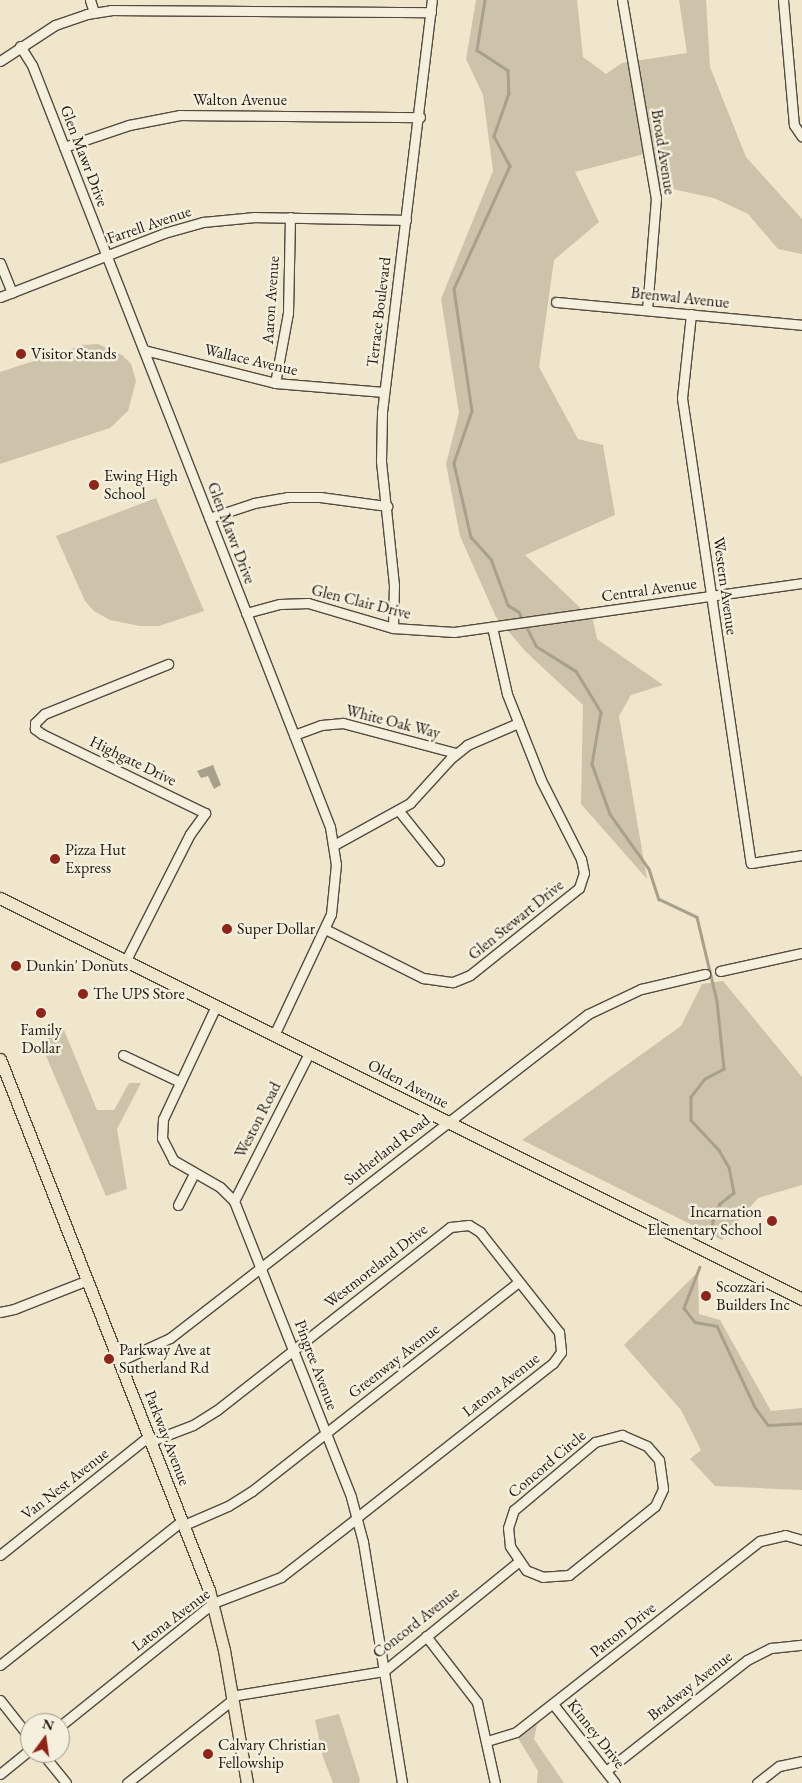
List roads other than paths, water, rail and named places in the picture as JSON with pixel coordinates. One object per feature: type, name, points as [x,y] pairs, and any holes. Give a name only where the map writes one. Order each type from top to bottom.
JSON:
[{"type":"main road","name":"Olden Avenue","points":[[0,898],[802,1299]]},
{"type":"main road","name":"Parkway Avenue","points":[[0,1059],[120,1361],[213,1603],[247,1783]]},
{"type":"street","points":[[90,0],[94,12]]},
{"type":"street","name":"Terrace Boulevard","points":[[393,628],[394,586],[380,439],[384,392],[420,117],[432,0]]},
{"type":"street","name":"Broad Avenue","points":[[622,0],[656,198],[647,309]]},
{"type":"street","points":[[783,0],[794,125],[802,136]]},
{"type":"street","points":[[0,60],[55,25],[94,12],[130,9],[431,12]]},
{"type":"street","name":"Glen Mawr Drive","points":[[20,46],[32,65],[294,735],[334,845],[336,882],[325,929],[274,1035]]},
{"type":"street","name":"Walton Avenue","points":[[64,147],[129,125],[180,115],[420,117]]},
{"type":"street","name":"Farrell Avenue","points":[[0,297],[164,233],[202,222],[246,217],[406,220]]},
{"type":"street","name":"Aaron Avenue","points":[[275,383],[288,313],[290,217]]},
{"type":"street","points":[[0,263],[12,293]]},
{"type":"street","name":"Brenwal Avenue","points":[[556,302],[647,309],[802,325]]},
{"type":"street","name":"Western Avenue","points":[[691,314],[682,398],[751,863],[802,855]]},
{"type":"street","name":"Wallace Avenue","points":[[144,350],[275,383],[384,392]]},
{"type":"street","points":[[209,518],[254,503],[286,497],[320,497],[386,506]]},
{"type":"street","name":"Central Avenue","points":[[526,622],[802,583]]},
{"type":"street","name":"Glen Clair Drive","points":[[246,613],[280,604],[308,603],[393,628],[431,632],[526,622]]},
{"type":"street","name":"Glen Stewart Drive","points":[[325,929],[423,978],[453,982],[470,975],[574,894],[582,880],[581,859],[544,787],[502,679],[492,627]]},
{"type":"street","name":"Highgate Drive","points":[[126,960],[190,834],[205,813],[42,734],[35,729],[35,723],[44,714],[168,664]]},
{"type":"street","name":"White Oak Way","points":[[294,735],[320,725],[343,723],[456,753]]},
{"type":"street","points":[[334,845],[399,811],[421,793],[456,753],[481,738],[518,723]]},
{"type":"street","points":[[399,811],[439,861]]},
{"type":"street","points":[[720,971],[802,953]]},
{"type":"street","name":"Sutherland Road","points":[[120,1361],[170,1338],[588,1014],[621,996],[705,974]]},
{"type":"street","name":"Pingree Avenue","points":[[216,1006],[163,1119],[162,1138],[173,1160],[194,1174],[220,1187],[234,1201],[326,1433],[357,1517],[402,1783]]},
{"type":"street","name":"Weston Road","points":[[234,1201],[310,1053]]},
{"type":"street","points":[[123,1055],[180,1082]]},
{"type":"street","points":[[178,1206],[194,1174]]},
{"type":"street","name":"Westmoreland Drive","points":[[150,1438],[207,1417],[450,1227],[462,1224],[473,1227]]},
{"type":"street","name":"Latona Avenue","points":[[70,1718],[213,1603],[281,1577],[558,1359],[562,1345],[559,1332],[473,1227]]},
{"type":"street","points":[[0,1312],[14,1309],[88,1280]]},
{"type":"street","name":"Greenway Avenue","points":[[0,1665],[183,1523],[242,1498],[519,1282]]},
{"type":"street","name":"Concord Circle","points":[[605,1437],[631,1437],[654,1452],[663,1479],[655,1506],[577,1572],[560,1578],[543,1577],[518,1562],[510,1546],[508,1528],[514,1510],[523,1500],[605,1437]]},
{"type":"street","name":"Van Nest Avenue","points":[[0,1555],[150,1438]]},
{"type":"street","name":"Patton Drive","points":[[487,1742],[516,1732],[755,1544],[774,1536],[802,1540]]},
{"type":"street","name":"Concord Avenue","points":[[127,1783],[232,1698],[384,1671],[518,1562]]},
{"type":"street","points":[[426,1636],[472,1693],[481,1712],[495,1783]]},
{"type":"street","name":"Bradway Avenue","points":[[606,1771],[747,1660],[771,1648],[802,1645]]},
{"type":"street","points":[[0,1700],[20,1725]]},
{"type":"street","name":"Kinney Drive","points":[[553,1704],[615,1783]]},
{"type":"street","points":[[0,1774],[20,1758]]},
{"type":"street","points":[[757,1783],[779,1766],[802,1761]]},
{"type":"street","points":[[50,1763],[66,1783]]},
{"type":"waterway","points":[[485,0],[477,50],[508,70],[509,93],[494,136],[510,166],[454,289],[472,411],[454,463],[471,537],[491,559],[508,605],[519,612],[536,646],[576,671],[601,712],[592,764],[610,814],[649,869],[659,899],[697,917],[717,1001],[724,1069],[705,1079],[691,1097],[691,1120],[719,1150],[729,1167],[734,1193],[720,1204],[713,1221],[712,1238]]},
{"type":"waterway","points":[[700,1267],[684,1308],[695,1322],[717,1326],[755,1407],[768,1425],[802,1423]]},
{"type":"place","name":"Visitor Stands","points":[[21,354]]},
{"type":"place","name":"Ewing High School","points":[[94,485]]},
{"type":"place","name":"Pizza Hut Express","points":[[55,859]]},
{"type":"place","name":"Super Dollar","points":[[227,929]]},
{"type":"place","name":"Dunkin' Donuts","points":[[16,966]]},
{"type":"place","name":"The UPS Store","points":[[83,994]]},
{"type":"place","name":"Family Dollar","points":[[41,1013]]},
{"type":"place","name":"Incarnation Elementary School","points":[[772,1221]]},
{"type":"place","name":"Scozzari Builders Inc","points":[[706,1296]]},
{"type":"place","name":"Parkway Ave at Sutherland Rd","points":[[109,1359]]},
{"type":"place","name":"Calvary Christian Fellowship","points":[[208,1754]]}]
